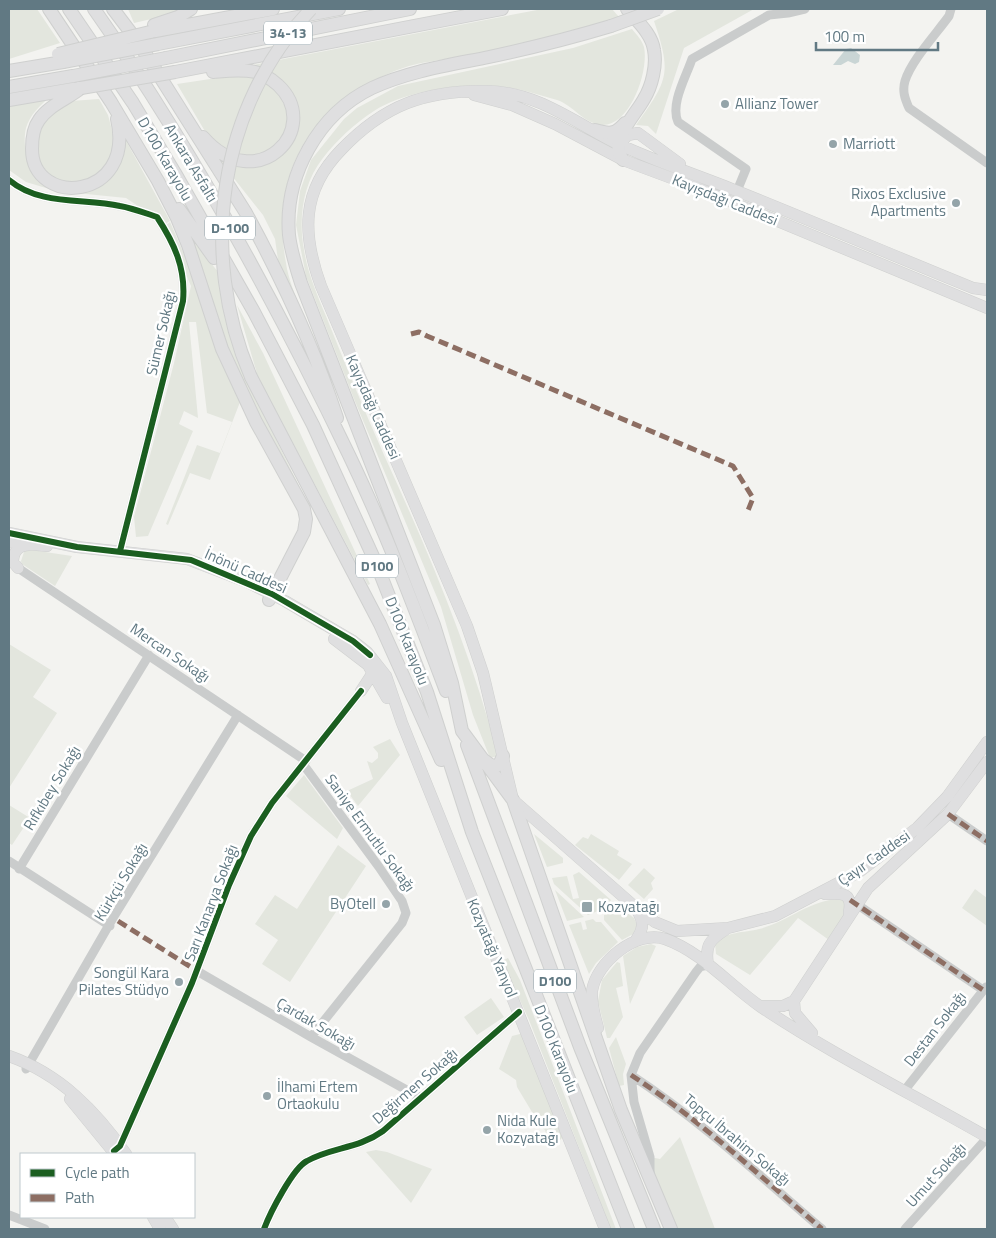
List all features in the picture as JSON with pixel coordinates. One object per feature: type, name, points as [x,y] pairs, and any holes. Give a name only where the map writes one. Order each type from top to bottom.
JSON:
[{"type":"highway","name":"D100 Karayolu","points":[[68,9],[133,103],[254,312],[313,425],[376,563],[427,692],[472,832],[628,1229]]},
{"type":"highway","name":"Ankara Asfaltı","points":[[94,9],[183,147],[238,241],[350,456]]},
{"type":"highway","points":[[113,9],[138,42],[174,102],[232,191],[262,243],[321,373],[350,456]]},
{"type":"highway","points":[[124,9],[138,42]]},
{"type":"highway","points":[[9,64],[61,58],[149,30],[178,17],[190,9]]},
{"type":"highway","points":[[149,30],[273,9]]},
{"type":"highway","points":[[311,9],[281,46],[255,92],[235,141],[223,200],[222,248],[225,287],[231,322],[251,377],[380,624],[472,832]]},
{"type":"highway","name":"34-13","points":[[9,72],[61,58],[158,44],[338,9]]},
{"type":"highway","name":"34-13","points":[[9,87],[166,58],[410,9]]},
{"type":"highway","points":[[9,100],[175,72],[492,9]]},
{"type":"highway","points":[[419,24],[502,9]]},
{"type":"highway","points":[[594,130],[611,134],[618,132],[645,98],[654,69],[654,50],[647,33],[627,9]]},
{"type":"highway","points":[[462,731],[452,682],[434,625],[296,267],[289,235],[290,198],[296,175],[307,150],[320,131],[352,100],[372,88],[428,69],[562,41],[658,9]]},
{"type":"highway","points":[[50,10],[111,102],[158,181],[254,312]]},
{"type":"highway","points":[[174,102],[214,149],[232,160],[246,163],[271,156],[281,150],[290,134],[292,107],[282,89],[263,74],[248,71],[175,72]]},
{"type":"highway","points":[[81,88],[48,110],[39,119],[32,139],[33,162],[42,175],[58,186],[80,187],[91,184],[99,180],[114,165],[120,150],[121,138],[111,102]]},
{"type":"highway","points":[[623,160],[618,155],[619,144],[632,116]]},
{"type":"highway","points":[[158,181],[188,245],[222,349],[256,422],[306,513],[304,532],[270,597]]},
{"type":"highway","name":"D100 Karayolu","points":[[350,456],[419,621],[580,1047],[654,1229]]},
{"type":"highway","name":"D100","points":[[462,731],[513,800],[621,1110],[671,1229]]},
{"type":"highway","points":[[480,757],[492,766],[499,765],[503,756]]},
{"type":"main road","name":"Kayışdağı Caddesi","points":[[513,800],[483,673],[467,626],[419,511],[346,346],[316,270],[309,242],[308,224],[312,192],[321,173],[353,137],[378,116],[406,102],[445,93],[488,91],[512,94],[563,112],[619,144],[973,288],[987,290]]},
{"type":"main road","name":"Kayışdağı Caddesi","points":[[463,92],[512,105],[623,160],[698,188],[985,306]]},
{"type":"main road","points":[[619,144],[623,138],[632,133],[643,135],[688,171]]},
{"type":"main road","name":"İnönü Caddesi","points":[[9,533],[76,547],[187,559],[220,573],[243,580],[270,597],[353,641],[387,679],[402,723]]},
{"type":"main road","points":[[9,542],[29,545],[76,547]]},
{"type":"main road","points":[[13,565],[14,553],[20,547],[29,545]]},
{"type":"main road","points":[[361,691],[374,674],[376,667],[366,657]]},
{"type":"main road","points":[[361,691],[366,671],[366,657]]},
{"type":"main road","points":[[374,674],[402,723]]},
{"type":"main road","points":[[361,691],[374,687],[384,692]]},
{"type":"main road","name":"Kozyatağı Yanyol","points":[[402,723],[605,1229]]},
{"type":"main road","name":"Çayır Caddesi","points":[[513,800],[635,907],[655,922],[677,931],[728,928],[775,916],[822,894],[860,872],[917,828],[947,797],[987,742]]},
{"type":"main road","name":"Çayır Caddesi","points":[[853,902],[895,861],[928,834],[948,814],[987,762]]},
{"type":"main road","points":[[759,1006],[783,1006],[794,1001],[849,914],[853,902],[843,894],[822,894]]},
{"type":"main road","points":[[603,1054],[592,1005],[592,990],[598,976],[614,956],[636,940],[642,931],[643,921],[635,907]]},
{"type":"main road","points":[[708,965],[706,952],[713,937],[728,928]]},
{"type":"main road","points":[[636,940],[651,937],[665,939],[708,965],[759,1006],[825,1046],[987,1138]]},
{"type":"main road","points":[[794,1001],[795,1013],[800,1021],[825,1046]]},
{"type":"main road","points":[[9,1056],[62,1084],[79,1098],[119,1151]]},
{"type":"main road","points":[[9,1063],[27,1067]]},
{"type":"main road","points":[[154,1218],[160,1229]]},
{"type":"main road","points":[[166,1218],[173,1229]]},
{"type":"street","points":[[737,191],[746,169],[678,122],[675,116],[676,104],[692,60],[769,15],[805,9]]},
{"type":"street","points":[[951,9],[912,67],[905,82],[904,96],[908,108],[987,163]]},
{"type":"street","name":"Sümer Sokağı","points":[[9,180],[30,193],[72,201],[119,205],[157,217],[172,241],[182,268],[183,301],[120,551]]},
{"type":"street","name":"Mercan Sokağı","points":[[13,565],[238,715],[304,762]]},
{"type":"street","name":"Rıfkıbey Sokağı","points":[[19,869],[149,655]]},
{"type":"street","name":"Sarı Kanarya Sokağı","points":[[119,1151],[197,971],[229,885],[251,836],[268,809],[361,691]]},
{"type":"street","name":"Kürkçü Sokağı","points":[[27,1067],[238,715]]},
{"type":"street","name":"Saniye Ermutlu Sokağı","points":[[304,762],[402,901],[406,913],[402,923],[310,1037]]},
{"type":"street","points":[[948,814],[987,841]]},
{"type":"street","points":[[9,861],[110,926]]},
{"type":"street","points":[[853,902],[985,988]]},
{"type":"street","points":[[650,1178],[650,1157],[634,1102],[631,1075],[640,1053],[696,972],[700,967],[708,965]]},
{"type":"street","name":"Çardak Sokağı","points":[[197,971],[310,1037],[421,1098]]},
{"type":"street","name":"Destan Sokağı","points":[[904,1090],[985,988]]},
{"type":"street","name":"Değirmen Sokağı","points":[[264,1229],[275,1204],[304,1163],[374,1138],[519,1012]]},
{"type":"street","name":"Topçu İbrahim Sokağı","points":[[631,1075],[697,1123],[822,1229]]},
{"type":"street","name":"Umut Sokağı","points":[[905,1229],[987,1138]]},
{"type":"street","points":[[9,1215],[45,1229]]},
{"type":"shaded area","points":[[9,9],[37,9],[60,43],[9,59]]},
{"type":"shaded area","points":[[128,9],[180,9],[173,14],[134,23]]},
{"type":"shaded area","points":[[612,9],[619,17],[522,44],[409,66],[377,79],[349,96],[325,116],[307,139],[293,166],[285,196],[282,228],[286,263],[288,275],[300,310],[279,267],[275,239],[263,215],[217,157],[242,167],[259,167],[281,155],[294,138],[294,97],[290,90],[282,81],[248,66],[537,10]]},
{"type":"shaded area","points":[[679,9],[754,9],[684,48],[656,134],[648,126],[636,125],[655,97],[664,76],[663,53],[654,21]]},
{"type":"shaded area","points":[[632,29],[644,47],[644,69],[641,82],[630,106],[613,123],[603,125],[590,122],[557,100],[511,88],[473,86],[437,89],[420,93],[403,98],[374,111],[347,132],[328,151],[316,168],[304,201],[302,238],[311,279],[363,407],[448,603],[475,679],[498,756],[490,758],[473,715],[441,607],[354,399],[306,276],[296,225],[300,191],[311,160],[344,119],[357,108],[398,86],[573,48]]},
{"type":"shaded area","points":[[851,48],[860,55],[859,62],[855,64],[848,61],[841,65],[833,65],[846,49]]},
{"type":"shaded area","points":[[237,75],[263,79],[274,86],[287,110],[287,129],[269,151],[246,157],[223,150],[206,133],[177,84]]},
{"type":"shaded area","points":[[50,97],[36,111],[26,128],[27,157],[34,170],[51,181],[88,187],[123,143],[124,137],[170,221],[165,224],[126,198],[56,191],[26,182],[9,170],[9,106]]},
{"type":"shaded area","points":[[99,99],[108,115],[115,150],[104,170],[80,184],[55,180],[39,162],[36,135],[41,122],[71,101]]},
{"type":"shaded area","points":[[170,222],[187,261],[216,350],[240,402],[210,480],[190,473],[168,525],[166,524],[197,445],[220,453],[232,422],[207,413],[196,322],[189,322],[198,418],[184,411],[179,424],[193,431],[148,536],[136,537],[134,517],[174,363],[191,286],[165,226]]},
{"type":"shaded area","points":[[193,241],[219,273],[249,385],[300,491],[271,443],[222,339]]},
{"type":"shaded area","points":[[237,305],[263,353],[370,584],[368,585],[258,377]]},
{"type":"shaded area","points":[[25,549],[72,556],[55,586],[22,564],[21,561]]},
{"type":"shaded area","points":[[9,644],[51,670],[33,697],[57,713],[9,788]]},
{"type":"shaded area","points":[[390,739],[400,755],[358,806],[347,791],[373,779],[367,761],[372,763],[378,758],[378,753],[373,747]]},
{"type":"shaded area","points":[[304,775],[343,828],[337,839],[286,796]]},
{"type":"shaded area","points":[[9,805],[30,818],[12,845],[9,843]]},
{"type":"shaded area","points":[[534,834],[563,858],[563,863],[547,867]]},
{"type":"shaded area","points":[[591,834],[619,851],[617,855],[632,864],[619,880],[575,845],[583,837],[588,839]]},
{"type":"shaded area","points":[[338,845],[366,866],[290,982],[262,964],[278,940],[255,924],[275,895],[297,909]]},
{"type":"shaded area","points":[[644,868],[655,878],[651,883],[653,889],[644,899],[628,885]]},
{"type":"shaded area","points":[[579,872],[611,900],[602,912],[598,911],[588,915],[554,884],[552,878],[567,876],[573,899],[579,898],[573,875]]},
{"type":"shaded area","points":[[975,889],[987,898],[987,926],[962,908]]},
{"type":"shaded area","points":[[555,890],[584,917],[567,921]]},
{"type":"shaded area","points":[[839,899],[845,901],[846,913],[829,940],[798,918],[750,975],[716,954],[715,944],[724,937],[770,926],[818,903]]},
{"type":"shaded area","points":[[614,903],[634,918],[637,925],[633,934],[622,940],[604,920],[604,915]]},
{"type":"shaded area","points":[[593,919],[596,922],[601,922],[618,942],[596,963],[589,974],[569,925],[581,922],[583,930],[587,929],[585,921]]},
{"type":"shaded area","points":[[651,944],[656,946],[630,1004],[623,956],[637,947]]},
{"type":"shaded area","points":[[508,958],[520,980],[616,1229],[611,1229],[529,1020],[502,961]]},
{"type":"shaded area","points":[[617,962],[620,963],[623,986],[616,988],[623,1017],[610,1038],[607,1038],[598,1001],[602,980]]},
{"type":"shaded area","points":[[491,998],[504,1017],[477,1035],[464,1017]]},
{"type":"shaded area","points":[[523,1034],[564,1136],[554,1146],[549,1146],[545,1130],[541,1127],[517,1087],[516,1080],[499,1069],[512,1036]]},
{"type":"shaded area","points":[[616,1037],[626,1064],[623,1074],[624,1085],[619,1086],[609,1048]]},
{"type":"shaded area","points":[[680,1137],[715,1229],[671,1229],[650,1178],[650,1157],[660,1159]]},
{"type":"shaded area","points":[[376,1150],[387,1152],[432,1169],[411,1203],[366,1152]]},
{"type":"marked path","points":[[411,334],[419,332],[733,466],[753,498],[747,513]]},
{"type":"marked path","points":[[948,814],[987,841]]},
{"type":"marked path","points":[[850,900],[983,990]]},
{"type":"marked path","points":[[118,921],[197,971]]},
{"type":"marked path","points":[[631,1075],[705,1130],[822,1229]]},
{"type":"cycle path","points":[[9,180],[21,188],[48,198],[120,206],[157,217],[169,236],[178,256],[183,278],[183,301],[120,551]]},
{"type":"cycle path","points":[[9,533],[77,547],[191,560],[272,594],[353,641],[370,655]]},
{"type":"cycle path","points":[[114,1151],[120,1146],[192,983],[229,885],[251,836],[272,803],[361,691]]},
{"type":"cycle path","points":[[264,1229],[282,1192],[301,1165],[316,1156],[355,1145],[383,1131],[519,1012]]},
{"type":"place","name":"Allianz Tower","points":[[725,104]]},
{"type":"place","name":"Marriott","points":[[833,144]]},
{"type":"place","name":"Rixos Exclusive Apartments","points":[[956,203]]},
{"type":"place","name":"ByOtell","points":[[386,904]]},
{"type":"place","name":"Kozyatağı","points":[[587,907]]},
{"type":"place","name":"Songül Kara Pilates Stüdyo","points":[[179,982]]},
{"type":"place","name":"İlhami Ertem Ortaokulu","points":[[267,1096]]},
{"type":"place","name":"Nida Kule Kozyatağı","points":[[487,1130]]}]
